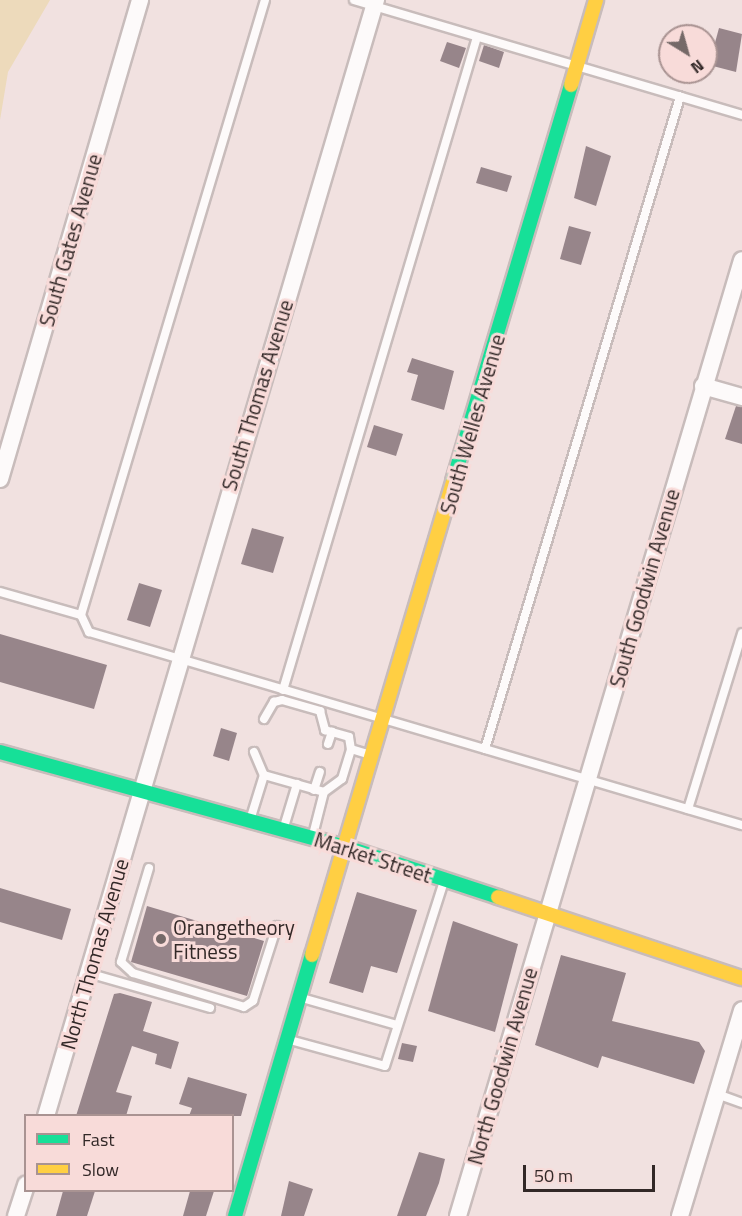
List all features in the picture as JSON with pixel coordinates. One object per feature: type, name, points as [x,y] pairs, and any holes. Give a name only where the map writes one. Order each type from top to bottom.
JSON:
[{"type":"street","name":"South Gates Avenue","points":[[0,479],[140,0]]},
{"type":"street","name":"South Welles Avenue","points":[[235,1216],[287,1039],[386,721],[596,0]]},
{"type":"street","name":"South Thomas Avenue","points":[[141,792],[178,658],[375,3]]},
{"type":"street","name":"South Goodwin Avenue","points":[[546,916],[589,780],[703,386],[742,260]]},
{"type":"street","points":[[703,386],[742,397]]},
{"type":"street","name":"Market Street","points":[[0,752],[346,847],[546,916],[742,978]]},
{"type":"street","name":"North Thomas Avenue","points":[[47,1114],[141,792]]},
{"type":"street","name":"North Goodwin Avenue","points":[[459,1216],[546,916]]},
{"type":"street","points":[[680,1216],[717,1094],[737,1047],[742,1010]]},
{"type":"street","points":[[16,1216],[24,1191]]},
{"type":"lane","points":[[265,0],[81,615],[89,632],[742,825]]},
{"type":"lane","points":[[354,0],[375,3],[477,37],[742,115]]},
{"type":"lane","points":[[283,690],[477,37]]},
{"type":"lane","points":[[485,749],[680,97]]},
{"type":"lane","points":[[0,592],[81,615]]},
{"type":"lane","points":[[688,809],[742,633]]},
{"type":"lane","points":[[264,719],[274,702],[282,700],[320,711],[325,730],[349,737],[351,749],[342,779],[324,792],[312,837]]},
{"type":"lane","points":[[328,744],[332,732]]},
{"type":"lane","points":[[351,749],[375,756]]},
{"type":"lane","points":[[250,820],[264,775],[254,752]]},
{"type":"lane","points":[[314,789],[320,772]]},
{"type":"lane","points":[[264,775],[324,792]]},
{"type":"lane","points":[[283,829],[297,784]]},
{"type":"lane","points":[[149,868],[121,962],[133,973],[244,1007],[253,1001],[276,926]]},
{"type":"lane","points":[[287,1039],[385,1066],[444,881]]},
{"type":"lane","points":[[88,973],[210,1008]]},
{"type":"lane","points":[[300,997],[397,1025]]},
{"type":"lane","points":[[717,1094],[742,1103]]},
{"type":"shaded area","points":[[0,0],[50,0],[8,72],[0,120]]},
{"type":"building","points":[[719,28],[742,34],[736,72],[718,67]]},
{"type":"building","points":[[447,42],[466,48],[459,68],[440,61]]},
{"type":"building","points":[[484,45],[504,52],[499,68],[479,61]]},
{"type":"building","points":[[586,146],[611,156],[596,206],[574,198]]},
{"type":"building","points":[[481,167],[512,176],[507,192],[476,183]]},
{"type":"building","points":[[569,226],[591,232],[581,265],[560,259]]},
{"type":"building","points":[[412,358],[454,371],[444,410],[411,400],[418,375],[407,372]]},
{"type":"building","points":[[736,406],[742,407],[742,444],[725,439]]},
{"type":"building","points":[[374,425],[403,434],[396,456],[367,447]]},
{"type":"building","points":[[252,528],[284,537],[273,573],[241,564]]},
{"type":"building","points":[[139,583],[162,590],[150,627],[127,620]]},
{"type":"building","points":[[0,634],[107,665],[94,709],[0,682]]},
{"type":"building","points":[[221,728],[237,733],[229,761],[213,756]]},
{"type":"building","points":[[0,888],[71,909],[62,940],[0,922]]},
{"type":"building","points":[[357,892],[417,910],[397,973],[371,966],[363,993],[329,983]]},
{"type":"building","points":[[147,906],[264,941],[247,996],[131,962]]},
{"type":"building","points":[[453,921],[518,944],[495,1032],[428,1011]]},
{"type":"building","points":[[561,955],[626,973],[612,1021],[699,1042],[705,1051],[694,1084],[602,1056],[598,1068],[535,1045]]},
{"type":"building","points":[[120,993],[152,1002],[143,1031],[179,1042],[171,1069],[155,1064],[157,1054],[132,1046],[116,1092],[132,1096],[127,1114],[77,1114],[114,994]]},
{"type":"building","points":[[402,1043],[417,1046],[413,1062],[398,1059]]},
{"type":"building","points":[[188,1077],[247,1094],[241,1116],[190,1114],[192,1108],[179,1104]]},
{"type":"building","points":[[419,1152],[445,1159],[439,1183],[426,1216],[397,1216]]},
{"type":"building","points":[[289,1181],[313,1189],[304,1216],[281,1216]]},
{"type":"building","points":[[63,1192],[95,1192],[87,1216],[56,1216]]},
{"type":"building","points":[[190,1192],[214,1192],[206,1216],[183,1216]]},
{"type":"traffic: fast","points":[[453,481],[571,85]]},
{"type":"traffic: fast","points":[[0,752],[346,847],[498,897]]},
{"type":"traffic: fast","points":[[235,1216],[312,955]]},
{"type":"traffic: slow","points":[[571,85],[596,0]]},
{"type":"traffic: slow","points":[[312,955],[453,481]]},
{"type":"traffic: slow","points":[[498,897],[742,978]]},
{"type":"place","name":"Orangetheory Fitness","points":[[161,939]]}]
